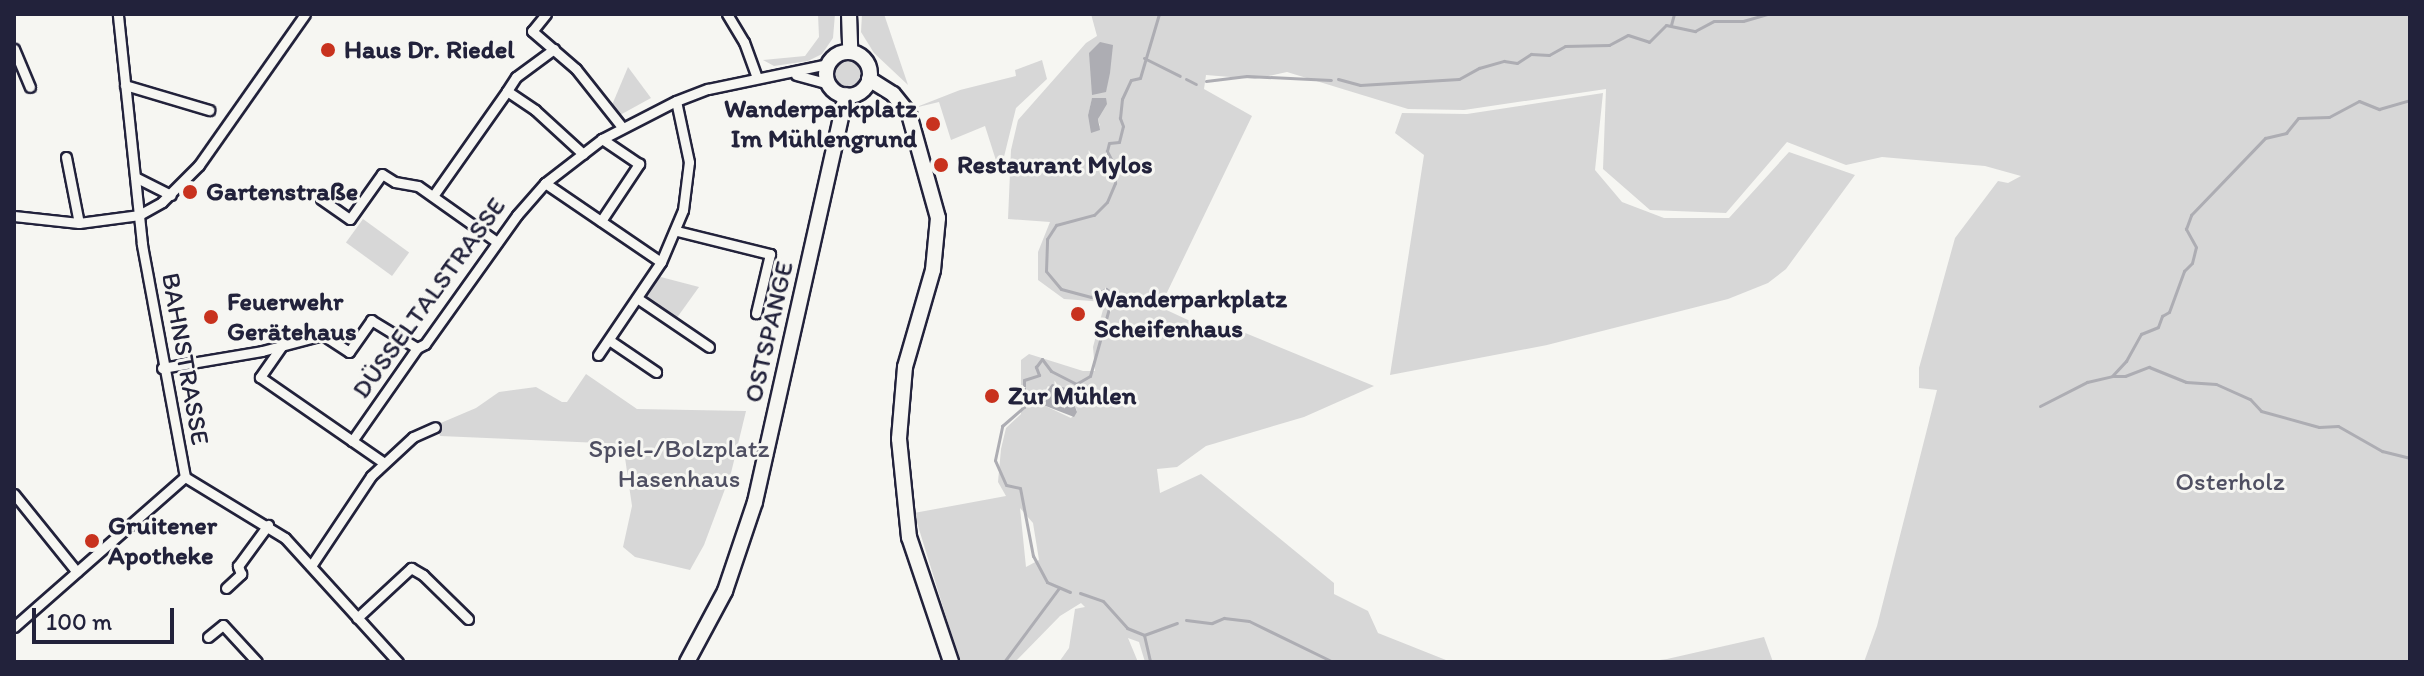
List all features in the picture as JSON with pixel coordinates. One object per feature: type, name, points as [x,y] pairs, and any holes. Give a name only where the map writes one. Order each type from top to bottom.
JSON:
[{"type":"main road","points":[[849,14],[850,52]]},
{"type":"main road","points":[[869,79],[860,92],[846,95],[829,84],[828,64],[837,55],[850,52],[865,61],[869,79],[893,94],[909,114],[938,218],[936,256],[905,367],[899,439],[909,537],[951,662]]},
{"type":"main road","name":"OSTSPANGE","points":[[687,662],[725,591],[755,502],[846,95]]},
{"type":"street","name":"BAHNSTRASSE","points":[[14,627],[185,477],[162,368],[139,215],[118,14]]},
{"type":"street","points":[[14,216],[79,223],[139,215],[171,195],[199,165],[305,14]]},
{"type":"street","points":[[546,14],[532,31],[554,49],[602,99],[622,127]]},
{"type":"street","points":[[727,14],[744,42],[757,78]]},
{"type":"street","points":[[14,49],[30,87]]},
{"type":"street","points":[[433,196],[516,77],[554,49]]},
{"type":"street","name":"DÜSSELTALSTRASSE","points":[[352,441],[417,348],[425,344],[497,242],[545,183],[602,139],[676,101],[757,78],[793,74],[828,64]]},
{"type":"street","name":"DÜSSELTALSTRASSE","points":[[793,74],[829,84]]},
{"type":"street","points":[[125,85],[209,110]]},
{"type":"street","points":[[507,91],[535,110],[583,154]]},
{"type":"street","points":[[598,355],[661,262],[677,231],[688,187],[689,162],[676,101]]},
{"type":"street","points":[[601,221],[639,164],[602,139]]},
{"type":"street","points":[[66,157],[79,223]]},
{"type":"street","points":[[321,199],[350,219],[382,174],[395,182],[418,186],[497,242]]},
{"type":"street","points":[[135,177],[171,195]]},
{"type":"street","points":[[545,183],[661,262]]},
{"type":"street","points":[[677,231],[770,254],[756,313]]},
{"type":"street","points":[[637,298],[709,347]]},
{"type":"street","points":[[162,368],[281,347],[323,335],[349,352],[371,320],[417,348]]},
{"type":"street","points":[[609,340],[656,372]]},
{"type":"street","points":[[281,347],[260,377],[384,463]]},
{"type":"street","points":[[311,566],[384,463],[413,437],[435,427]]},
{"type":"street","points":[[185,477],[268,525],[311,566],[398,662]]},
{"type":"street","points":[[14,494],[77,572]]},
{"type":"street","points":[[226,588],[241,574],[238,566],[268,525]]},
{"type":"street","points":[[357,618],[411,568],[423,575],[468,619]]},
{"type":"street","points":[[208,637],[223,625],[257,662]]},
{"type":"green space","points":[[818,14],[835,14],[833,38],[822,54],[808,61],[774,66],[763,60],[805,56],[819,37]]},
{"type":"green space","points":[[862,14],[884,14],[908,85],[874,53],[861,32]]},
{"type":"green space","name":"Osterholz","points":[[1091,14],[2410,14],[2410,662],[1864,662],[1877,626],[1937,390],[1919,388],[1919,368],[1955,238],[1998,181],[2008,183],[2021,176],[1985,166],[1882,157],[1846,165],[1787,142],[1726,213],[1650,210],[1603,169],[1606,89],[1464,110],[1408,109],[1287,72],[1255,79],[1206,75],[1204,89],[1252,116],[1160,307],[1201,326],[1238,330],[1374,386],[1304,417],[1206,446],[1177,467],[1157,469],[1160,493],[1201,474],[1334,583],[1334,594],[1368,611],[1378,633],[1451,662],[1145,662],[1139,642],[1128,638],[1138,662],[1059,662],[1069,648],[1075,609],[1085,607],[1081,603],[1060,616],[1015,662],[960,662],[914,513],[1006,496],[998,482],[1001,449],[1006,428],[1021,414],[1021,360],[1029,354],[1083,371],[1095,371],[1093,347],[1105,302],[1064,299],[1038,280],[1038,252],[1050,222],[1008,219],[1011,150],[1018,120],[1086,43],[1097,36]],"holes":[[[1106,98],[1098,119],[1100,126],[1088,115],[1092,99]],[[1048,386],[1072,397],[1077,411],[1071,418],[1039,403]],[[1020,508],[1033,523],[1039,560],[1026,567]]]},
{"type":"green space","points":[[848,60],[858,63],[861,73],[858,83],[848,86],[838,83],[835,73],[838,63]]},
{"type":"green space","points":[[1042,60],[1047,79],[1016,108],[1000,173],[985,126],[951,140],[939,102],[914,108],[960,90],[1016,76],[1015,70]]},
{"type":"green space","points":[[628,67],[651,98],[620,115],[612,105]]},
{"type":"green space","points":[[1603,93],[1595,170],[1622,202],[1664,218],[1729,218],[1789,152],[1855,175],[1786,269],[1768,283],[1728,299],[1547,345],[1390,375],[1424,155],[1395,133],[1402,113],[1467,114]]},
{"type":"green space","points":[[363,219],[409,253],[392,276],[346,242]]},
{"type":"green space","points":[[657,276],[699,287],[676,319],[647,298],[646,293]]},
{"type":"green space","name":"Spiel-/Bolzplatz Hasenhaus","points":[[586,374],[637,409],[746,411],[731,473],[704,545],[690,570],[635,557],[623,547],[632,506],[623,444],[440,436],[436,425],[476,408],[499,392],[536,387],[567,402]]},
{"type":"green space","points":[[1764,637],[1773,662],[1645,662],[1667,659]]},
{"type":"shaded area","points":[[1100,42],[1113,45],[1110,73],[1106,92],[1092,95],[1089,53]]},
{"type":"shaded area","points":[[1092,98],[1106,98],[1107,104],[1098,119],[1100,130],[1091,133],[1088,115]]},
{"type":"shaded area","points":[[1052,384],[1069,389],[1077,412],[1074,417],[1038,403]]},
{"type":"waterway","points":[[1070,592],[1047,582],[1033,556],[1020,488],[1006,485],[995,460],[1002,426],[1024,407],[1024,380],[1039,375],[1036,367],[1042,359],[1051,371],[1076,384],[1090,376],[1113,294],[1106,289],[1091,297],[1061,289],[1046,271],[1047,239],[1056,225],[1094,215],[1107,202],[1115,183],[1114,165],[1107,151],[1109,143],[1119,142],[1123,126],[1120,118],[1122,99],[1131,80],[1140,78],[1159,14]]},
{"type":"waterway","points":[[1671,25],[1674,14]]},
{"type":"waterway","points":[[1338,79],[1360,85],[1459,79],[1479,68],[1504,61],[1517,63],[1531,54],[1549,55],[1565,46],[1609,45],[1628,35],[1649,42],[1666,25],[1695,31],[1714,21],[1743,21],[1767,14]]},
{"type":"waterway","points":[[1144,58],[1180,76]]},
{"type":"waterway","points":[[1206,81],[1247,76],[1331,80]]},
{"type":"waterway","points":[[1186,79],[1196,84]]},
{"type":"waterway","points":[[2040,406],[2087,382],[2112,376],[2126,361],[2141,334],[2158,327],[2162,316],[2169,312],[2184,271],[2192,263],[2196,247],[2186,229],[2191,215],[2265,138],[2286,133],[2298,118],[2329,117],[2359,101],[2379,109],[2410,100]]},
{"type":"waterway","points":[[2114,376],[2125,376],[2149,367],[2186,382],[2216,384],[2250,399],[2261,411],[2319,427],[2338,426],[2382,451],[2410,458]]},
{"type":"waterway","points":[[1004,662],[1059,588]]},
{"type":"waterway","points":[[1080,593],[1103,601],[1127,628],[1144,635],[1150,662]]},
{"type":"waterway","points":[[1186,620],[1212,623],[1224,618],[1249,621],[1333,662]]},
{"type":"waterway","points":[[1144,635],[1177,623]]},
{"type":"place","name":"Haus Dr. Riedel","points":[[328,50]]},
{"type":"place","name":"Wanderparkplatz Im Mühlengrund","points":[[933,124]]},
{"type":"place","name":"Restaurant Mylos","points":[[941,165]]},
{"type":"place","name":"Gartenstraße","points":[[190,192]]},
{"type":"place","name":"Wanderparkplatz Scheifenhaus","points":[[1078,314]]},
{"type":"place","name":"Feuerwehr Gerätehaus","points":[[211,317]]},
{"type":"place","name":"Zur Mühlen","points":[[992,396]]},
{"type":"place","name":"Gruitener Apotheke","points":[[92,541]]}]
